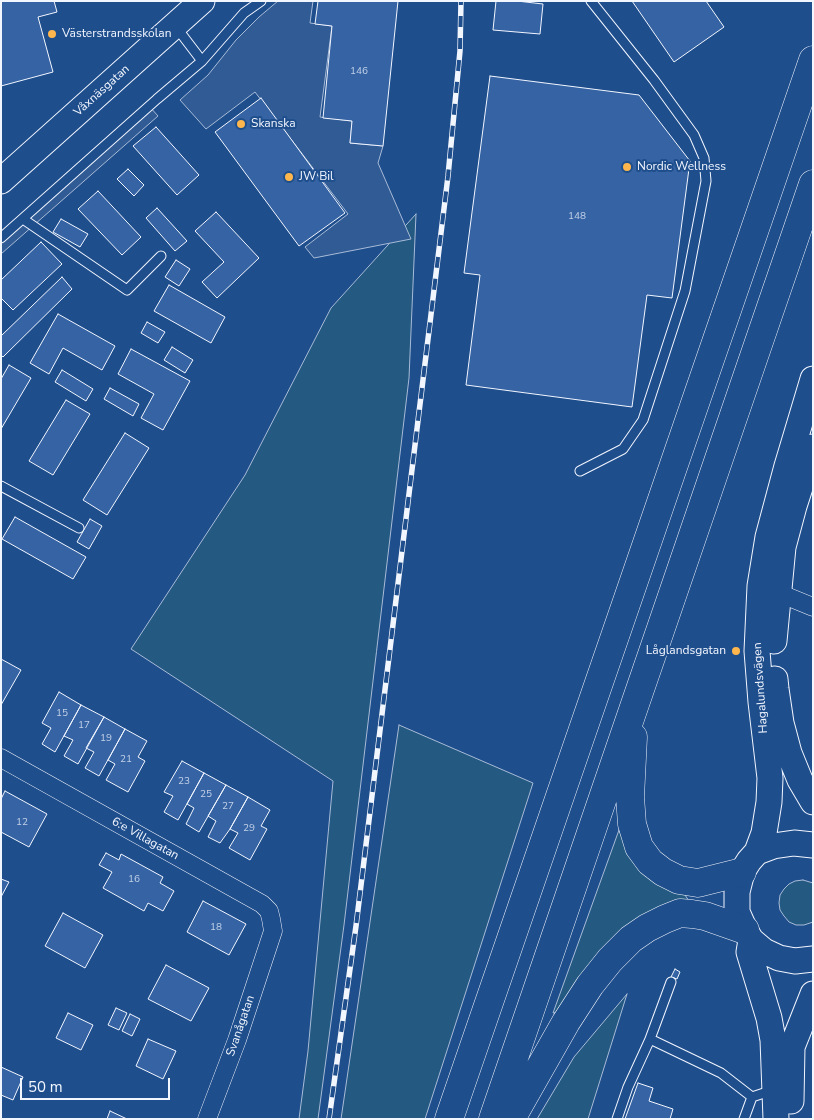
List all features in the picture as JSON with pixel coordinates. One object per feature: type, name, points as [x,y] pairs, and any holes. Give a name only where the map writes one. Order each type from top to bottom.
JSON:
[{"type":"highway","points":[[449,1119],[813,60]]},
{"type":"highway","points":[[493,1119],[813,184]]},
{"type":"highway","points":[[634,706],[630,797],[632,824],[640,848],[650,862],[663,872],[679,880],[698,883],[750,862]]},
{"type":"highway","points":[[511,1119],[575,1007],[610,960],[631,939],[647,928],[680,913],[705,916],[748,935]]},
{"type":"street","name":"Våxnäsgatan","points":[[1,181],[202,1]]},
{"type":"street","name":"Hagalundsvägen","points":[[813,379],[768,537],[769,589],[777,698],[790,753],[800,780],[813,802]]},
{"type":"street","name":"Hagalundsvägen","points":[[776,1119],[773,1040],[769,1018],[749,952],[748,935],[738,912],[736,892],[764,833],[769,802],[770,778],[760,702],[757,651],[769,589],[813,448]]},
{"type":"street","points":[[769,589],[813,607]]},
{"type":"street","name":"6:e Villagatan","points":[[1,758],[262,904],[269,911],[273,931]]},
{"type":"street","points":[[750,862],[773,846],[794,843],[813,845]]},
{"type":"street","name":"Svanågatan","points":[[207,1119],[237,1040],[273,931]]},
{"type":"street","points":[[748,935],[764,950],[779,958],[795,961],[813,959]]},
{"type":"street","points":[[791,1119],[792,1047],[813,994]]},
{"type":"lane","points":[[1,238],[202,61],[244,13],[261,1]]},
{"type":"lane","points":[[580,471],[623,449],[643,420],[685,291],[706,181],[704,158],[694,135],[654,80],[591,1]]},
{"type":"lane","points":[[175,26],[202,61]]},
{"type":"lane","points":[[22,219],[127,290],[160,256]]},
{"type":"lane","points":[[1,486],[79,528]]},
{"type":"lane","points":[[617,1119],[628,1087],[650,1039],[671,982]]},
{"type":"lane","points":[[650,1039],[721,1073],[752,1097]]},
{"type":"lane","points":[[752,1097],[775,1090]]},
{"type":"lane","points":[[744,1119],[752,1097]]},
{"type":"shaded area","points":[[278,1],[313,1],[310,23],[332,26],[320,117],[352,121],[350,143],[383,146],[378,163],[411,239],[314,258],[305,247],[348,214],[255,92],[206,129],[180,100],[208,75],[236,40]]},
{"type":"shaded area","points":[[149,106],[158,116],[1,254],[1,238]]},
{"type":"shaded area","points":[[416,214],[409,378],[344,925],[318,1119],[299,1119],[308,1051],[333,781],[131,649],[245,475],[331,308]]},
{"type":"shaded area","points":[[399,725],[533,783],[425,1119],[341,1119]]},
{"type":"shaded area","points":[[619,830],[629,852],[683,892],[689,901],[564,1011],[553,1013]]},
{"type":"shaded area","points":[[803,880],[813,883],[813,922],[796,925],[789,922],[780,910],[780,895],[789,884]]},
{"type":"shaded area","points":[[627,994],[588,1119],[537,1119],[574,1057]]},
{"type":"building","points":[[1,1],[54,1],[57,12],[38,17],[53,72],[1,86]]},
{"type":"building","points":[[318,1],[398,1],[383,146],[350,143],[352,121],[323,118],[332,26],[315,24]]},
{"type":"building","points":[[496,1],[543,4],[540,34],[493,30]]},
{"type":"building","points":[[632,1],[706,1],[724,27],[674,62]]},
{"type":"building","points":[[490,76],[639,95],[690,161],[672,298],[647,295],[632,407],[466,385],[480,275],[464,273]]},
{"type":"building","points":[[261,98],[345,213],[299,246],[215,132]]},
{"type":"building","points":[[156,127],[199,175],[177,195],[133,146]]},
{"type":"building","points":[[128,169],[144,185],[134,196],[117,179]]},
{"type":"building","points":[[98,191],[141,237],[122,255],[78,209]]},
{"type":"building","points":[[157,208],[187,241],[175,251],[146,218]]},
{"type":"building","points":[[216,212],[259,258],[217,298],[202,282],[224,262],[195,231]]},
{"type":"building","points":[[61,219],[88,234],[80,247],[53,232]]},
{"type":"building","points":[[41,242],[62,264],[13,310],[1,298],[1,280]]},
{"type":"building","points":[[176,260],[190,269],[179,286],[165,277]]},
{"type":"building","points":[[62,277],[72,289],[3,357],[1,355],[1,336]]},
{"type":"building","points":[[169,285],[225,317],[211,343],[154,311]]},
{"type":"building","points":[[58,314],[115,346],[102,370],[63,348],[49,374],[30,363]]},
{"type":"building","points":[[147,322],[165,332],[158,343],[141,333]]},
{"type":"building","points":[[172,347],[193,360],[185,373],[164,360]]},
{"type":"building","points":[[131,349],[190,381],[163,430],[141,418],[154,394],[118,374]]},
{"type":"building","points":[[9,365],[31,378],[1,429],[1,379]]},
{"type":"building","points":[[62,370],[93,389],[86,401],[55,382]]},
{"type":"building","points":[[110,388],[139,404],[133,416],[104,399]]},
{"type":"building","points":[[66,400],[90,414],[53,475],[29,461]]},
{"type":"building","points":[[125,433],[149,448],[107,515],[83,500]]},
{"type":"building","points":[[15,517],[86,557],[73,579],[2,539]]},
{"type":"building","points":[[90,519],[102,526],[89,549],[77,542]]},
{"type":"building","points":[[1,659],[21,670],[1,705]]},
{"type":"building","points":[[59,692],[81,705],[55,752],[42,744],[51,728],[42,723]]},
{"type":"building","points":[[81,705],[104,717],[78,764],[64,756],[73,740],[64,736]]},
{"type":"building","points":[[104,717],[125,729],[99,776],[85,768],[94,752],[86,748]]},
{"type":"building","points":[[125,729],[147,741],[138,757],[145,761],[128,792],[106,780],[115,764],[108,760]]},
{"type":"building","points":[[182,761],[204,773],[178,820],[164,812],[173,796],[164,792]]},
{"type":"building","points":[[204,773],[226,785],[199,832],[186,824],[194,808],[187,804]]},
{"type":"building","points":[[226,785],[248,797],[220,843],[208,837],[216,821],[208,816]]},
{"type":"building","points":[[5,791],[47,814],[29,847],[1,832],[1,799]]},
{"type":"building","points":[[248,797],[270,810],[261,826],[267,829],[250,860],[229,848],[238,833],[230,829]]},
{"type":"building","points":[[106,853],[119,860],[121,854],[163,877],[160,883],[174,891],[163,911],[148,903],[144,911],[103,888],[112,872],[99,865]]},
{"type":"building","points":[[1,879],[9,882],[1,897]]},
{"type":"building","points":[[203,901],[246,924],[229,955],[187,932]]},
{"type":"building","points":[[63,913],[103,935],[85,968],[45,946]]},
{"type":"building","points":[[166,965],[209,988],[191,1021],[148,999]]},
{"type":"building","points":[[675,969],[680,972],[677,979],[671,977]]},
{"type":"building","points":[[116,1008],[127,1013],[119,1030],[108,1025]]},
{"type":"building","points":[[68,1013],[93,1025],[81,1050],[56,1038]]},
{"type":"building","points":[[130,1014],[140,1019],[132,1036],[122,1031]]},
{"type":"building","points":[[148,1039],[176,1051],[163,1079],[136,1066]]},
{"type":"building","points":[[1,1067],[23,1077],[13,1100],[1,1095]]},
{"type":"building","points":[[638,1083],[653,1088],[649,1101],[673,1109],[670,1119],[625,1119]]},
{"type":"building","points":[[110,1111],[127,1119],[107,1119]]},
{"type":"railway","points":[[329,1119],[356,926],[448,176],[460,51],[461,1]]},
{"type":"place","name":"Västerstrandsskolan","points":[[52,34]]},
{"type":"place","name":"Skanska","points":[[241,124]]},
{"type":"place","name":"Nordic Wellness","points":[[627,167]]},
{"type":"place","name":"JW Bil","points":[[289,177]]},
{"type":"place","name":"Låglandsgatan","points":[[736,651]]}]
